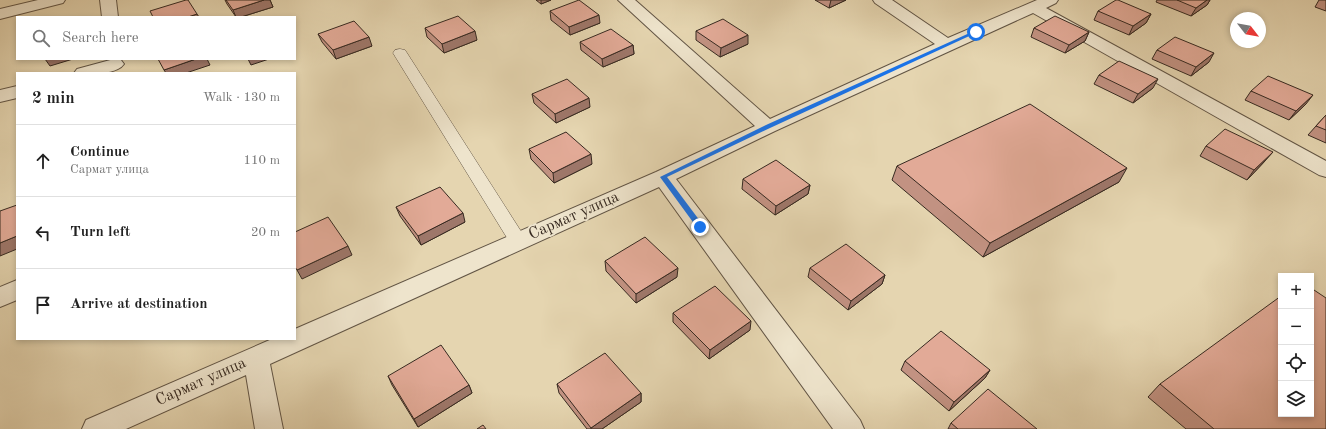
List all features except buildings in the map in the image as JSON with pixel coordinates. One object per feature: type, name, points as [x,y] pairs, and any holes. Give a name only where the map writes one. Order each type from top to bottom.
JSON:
[{"type":"street","points":[[5,9],[57,0]]},
{"type":"street","points":[[108,0],[110,16]]},
{"type":"street","points":[[626,0],[768,127]]},
{"type":"street","points":[[881,0],[947,44]]},
{"type":"street","points":[[1042,4],[1326,170]]},
{"type":"street","name":"Сармат улица","points":[[96,429],[663,177],[947,44],[1042,4]]},
{"type":"street","points":[[88,72],[115,65]]},
{"type":"street","points":[[0,96],[16,92]]},
{"type":"street","points":[[663,177],[850,429]]},
{"type":"street","points":[[0,297],[16,290]]},
{"type":"street","points":[[256,358],[269,429]]},
{"type":"lane","points":[[400,53],[518,241]]},
{"type":"route","points":[[700,227],[663,177],[947,44],[976,32]]}]
